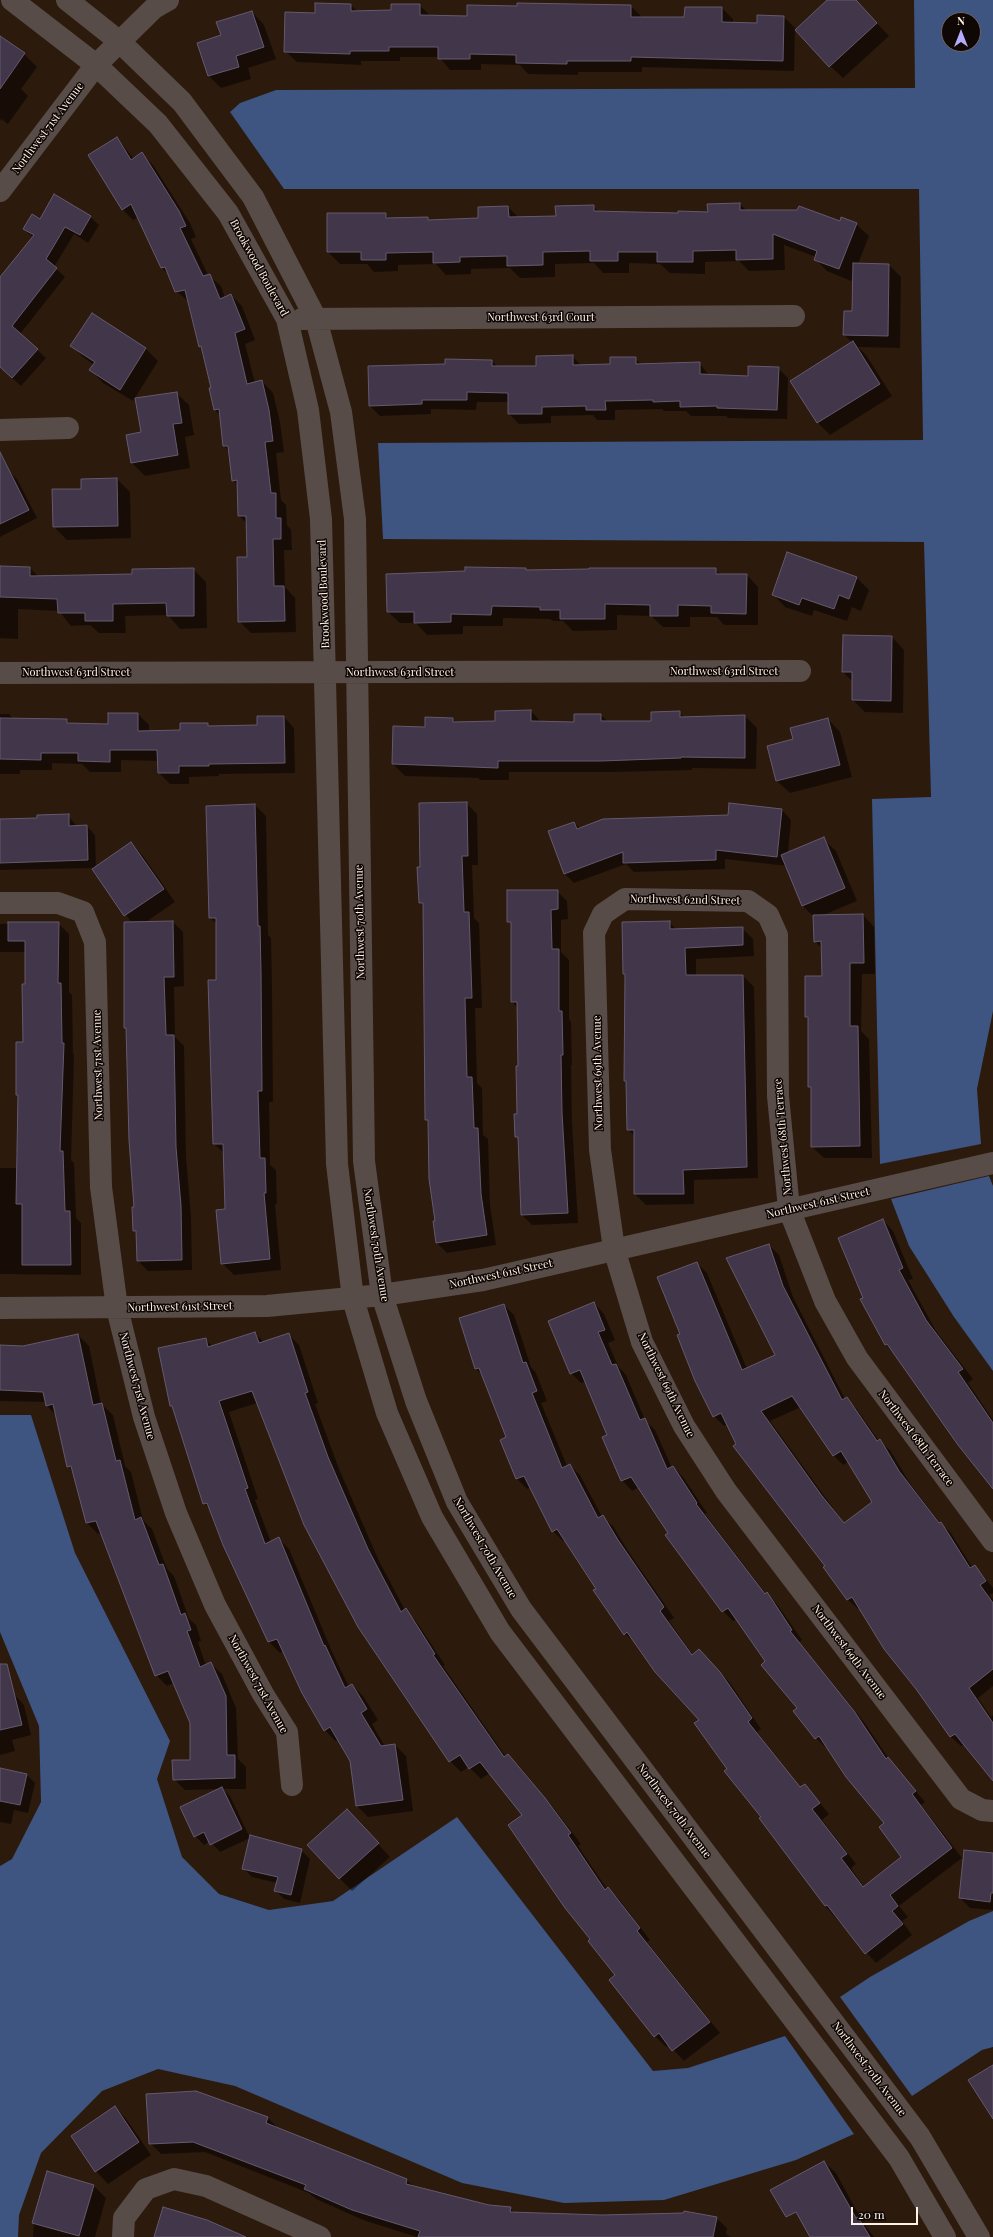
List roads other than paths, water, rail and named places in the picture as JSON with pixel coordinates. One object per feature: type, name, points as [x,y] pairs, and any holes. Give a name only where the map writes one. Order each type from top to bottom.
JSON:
[{"type":"street","name":"Brookwood Boulevard","points":[[12,0],[96,65],[158,124],[228,213],[287,319],[308,410],[321,519],[326,673]]},
{"type":"street","points":[[67,0],[120,42],[182,102],[253,197],[316,319],[341,412],[355,519],[357,673]]},
{"type":"street","name":"Northwest 71st Avenue","points":[[0,190],[96,65],[154,8],[168,0]]},
{"type":"street","name":"Northwest 63rd Court","points":[[287,319],[794,316]]},
{"type":"street","points":[[0,430],[68,428]]},
{"type":"street","name":"Northwest 63rd Street","points":[[0,673],[800,672]]},
{"type":"street","points":[[326,673],[337,1164],[353,1299],[387,1413],[432,1516],[500,1632],[899,2158],[945,2237]]},
{"type":"street","name":"Northwest 70th Avenue","points":[[357,673],[364,1161],[382,1295],[416,1401],[457,1502],[521,1609],[920,2137],[979,2237]]},
{"type":"street","name":"Northwest 62nd Street","points":[[603,914],[625,899],[748,901],[768,915]]},
{"type":"street","name":"Northwest 71st Avenue","points":[[0,903],[58,903],[83,912],[95,942],[101,1187],[117,1308],[144,1417],[176,1513],[215,1605],[263,1694],[287,1732],[292,1785]]},
{"type":"street","name":"Northwest 69th Avenue","points":[[603,914],[594,933],[600,1150],[614,1249],[642,1342],[684,1426],[726,1491],[961,1799],[988,1810]]},
{"type":"street","name":"Northwest 68th Terrace","points":[[768,915],[777,935],[778,1096],[789,1209],[825,1301],[857,1358],[993,1541]]},
{"type":"street","name":"Northwest 61st Street","points":[[0,1308],[267,1306],[353,1299],[382,1295],[483,1280],[993,1163]]},
{"type":"street","points":[[123,2237],[124,2218],[146,2189],[174,2179],[206,2186],[320,2237]]},
{"type":"water","points":[[914,0],[993,0],[993,1011],[977,1089],[981,1144],[880,1164],[872,799],[931,797],[924,542],[383,539],[378,443],[923,440],[919,189],[284,189],[230,112],[240,103],[276,90],[915,88]]},
{"type":"water","points":[[989,1176],[993,1186],[993,1371],[954,1317],[909,1246],[891,1199]]},
{"type":"water","points":[[0,1415],[31,1415],[75,1553],[170,1741],[157,1779],[182,1857],[219,1894],[269,1910],[333,1901],[457,1817],[653,2071],[688,2068],[785,2036],[854,2134],[796,2160],[664,2200],[564,2203],[462,2183],[235,2086],[158,2069],[102,2091],[41,2153],[19,2215],[18,2237],[0,2237],[0,1866],[12,1859],[41,1802],[39,1726],[0,1632]]},
{"type":"water","points":[[993,1911],[993,2047],[982,2050],[912,2096],[840,1997],[870,1977],[969,1921]]}]
